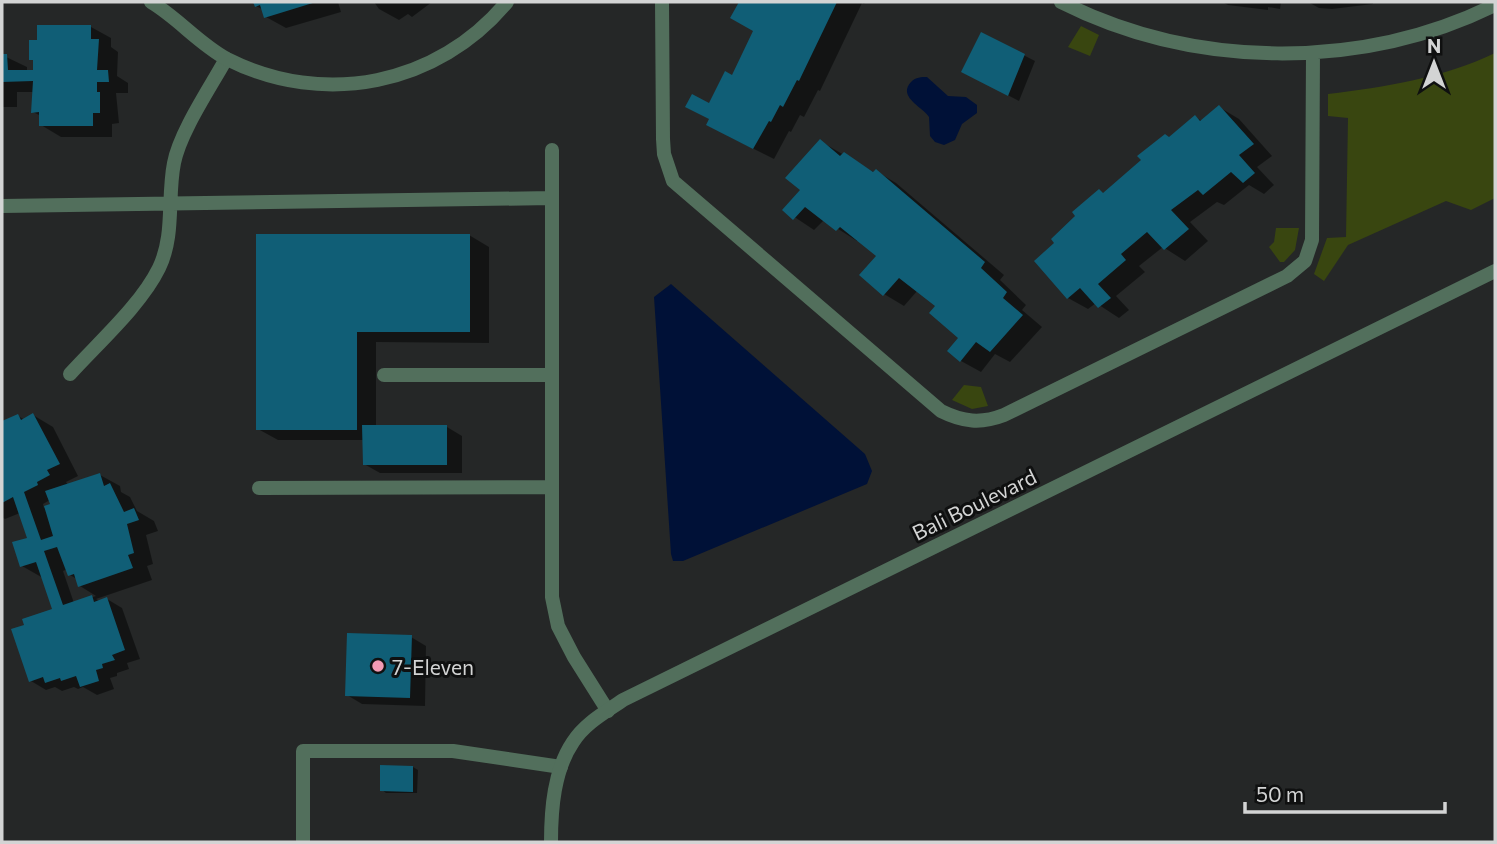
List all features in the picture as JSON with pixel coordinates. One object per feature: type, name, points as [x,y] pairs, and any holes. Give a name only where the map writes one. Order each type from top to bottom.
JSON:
[{"type":"street","points":[[150,2],[226,58],[251,69],[298,81],[343,85],[390,78],[413,71],[453,51],[507,2]]},
{"type":"street","points":[[662,2],[663,139],[664,154],[673,181],[941,411],[971,422],[989,421],[1004,415],[1287,276],[1305,261],[1311,240],[1313,53]]},
{"type":"street","points":[[1061,2],[1121,27],[1203,47],[1241,52],[1313,53],[1409,35],[1455,22],[1495,5]]},
{"type":"street","points":[[70,374],[152,281],[166,249],[174,162],[180,144],[226,58]]},
{"type":"street","points":[[552,150],[552,597],[558,626],[573,657],[608,710]]},
{"type":"street","points":[[2,206],[552,198]]},
{"type":"street","name":"Bali Boulevard","points":[[551,842],[552,801],[561,766],[573,741],[593,720],[624,699],[1495,271]]},
{"type":"street","points":[[384,375],[552,375]]},
{"type":"street","points":[[258,488],[552,487]]},
{"type":"street","points":[[303,842],[303,751],[453,751],[561,766]]},
{"type":"green space","points":[[1081,26],[1099,35],[1090,56],[1068,47]]},
{"type":"green space","points":[[1495,53],[1495,198],[1471,210],[1446,201],[1348,245],[1324,281],[1314,274],[1327,238],[1346,237],[1348,118],[1328,116],[1328,94],[1392,85],[1434,75]]},
{"type":"green space","points":[[1276,228],[1299,228],[1295,250],[1284,262],[1280,262],[1269,247],[1274,242]]},
{"type":"green space","points":[[964,385],[981,387],[988,406],[972,409],[952,400]]},
{"type":"water","points":[[927,77],[948,96],[966,97],[977,105],[977,113],[962,124],[955,140],[944,145],[935,142],[930,136],[929,117],[912,101],[907,92],[913,80]]},
{"type":"water","points":[[671,284],[865,454],[872,471],[867,484],[683,561],[673,561],[654,297]]},
{"type":"building","points":[[253,2],[316,2],[264,18],[260,5],[255,7]]},
{"type":"building","points":[[739,2],[837,2],[799,81],[797,80],[783,107],[780,105],[771,122],[769,121],[753,149],[706,125],[709,119],[685,107],[692,94],[709,103],[725,71],[732,75],[753,31],[730,18]]},
{"type":"building","points":[[37,25],[91,25],[91,39],[99,39],[97,70],[108,70],[109,82],[97,82],[100,113],[93,113],[93,126],[39,126],[39,112],[31,113],[33,81],[2,82],[2,54],[7,54],[8,70],[33,70],[33,60],[29,60],[29,40],[37,40]]},
{"type":"building","points":[[981,32],[1025,54],[1008,96],[961,72]]},
{"type":"building","points":[[1219,105],[1254,144],[1239,155],[1255,173],[1243,183],[1231,172],[1203,195],[1198,190],[1171,210],[1189,229],[1164,250],[1147,232],[1121,254],[1126,260],[1098,284],[1111,298],[1098,308],[1080,288],[1067,299],[1034,261],[1054,243],[1051,239],[1075,216],[1072,212],[1099,189],[1103,193],[1141,160],[1137,156],[1165,134],[1169,137],[1195,115],[1200,121]]},
{"type":"building","points":[[820,139],[840,156],[844,152],[873,172],[876,169],[985,262],[981,268],[1007,292],[1003,298],[1023,315],[990,352],[976,342],[960,362],[947,351],[958,338],[929,313],[935,306],[899,278],[883,296],[859,275],[876,256],[840,227],[836,231],[805,207],[793,220],[782,210],[800,190],[785,178]]},
{"type":"building","points":[[256,234],[470,234],[470,332],[357,332],[357,430],[256,430]]},
{"type":"building","points":[[33,413],[60,464],[47,470],[50,475],[24,492],[41,540],[53,536],[44,506],[50,504],[45,491],[100,473],[104,486],[110,483],[124,512],[134,508],[139,520],[127,524],[134,553],[128,555],[133,568],[78,587],[74,574],[68,576],[57,547],[44,551],[63,605],[92,595],[94,602],[107,597],[125,650],[112,655],[115,660],[102,664],[103,668],[96,670],[99,681],[80,687],[76,676],[45,683],[43,677],[29,682],[11,629],[24,625],[22,619],[52,609],[36,562],[20,567],[12,542],[27,538],[13,497],[2,503],[2,421],[18,414],[21,420]]},
{"type":"building","points":[[362,425],[447,425],[447,465],[363,465]]},
{"type":"building","name":"7-Eleven","points":[[347,633],[412,635],[410,698],[345,696]]},
{"type":"building","points":[[380,765],[413,766],[413,792],[380,791]]},
{"type":"place","name":"7-Eleven","points":[[378,666]]}]
